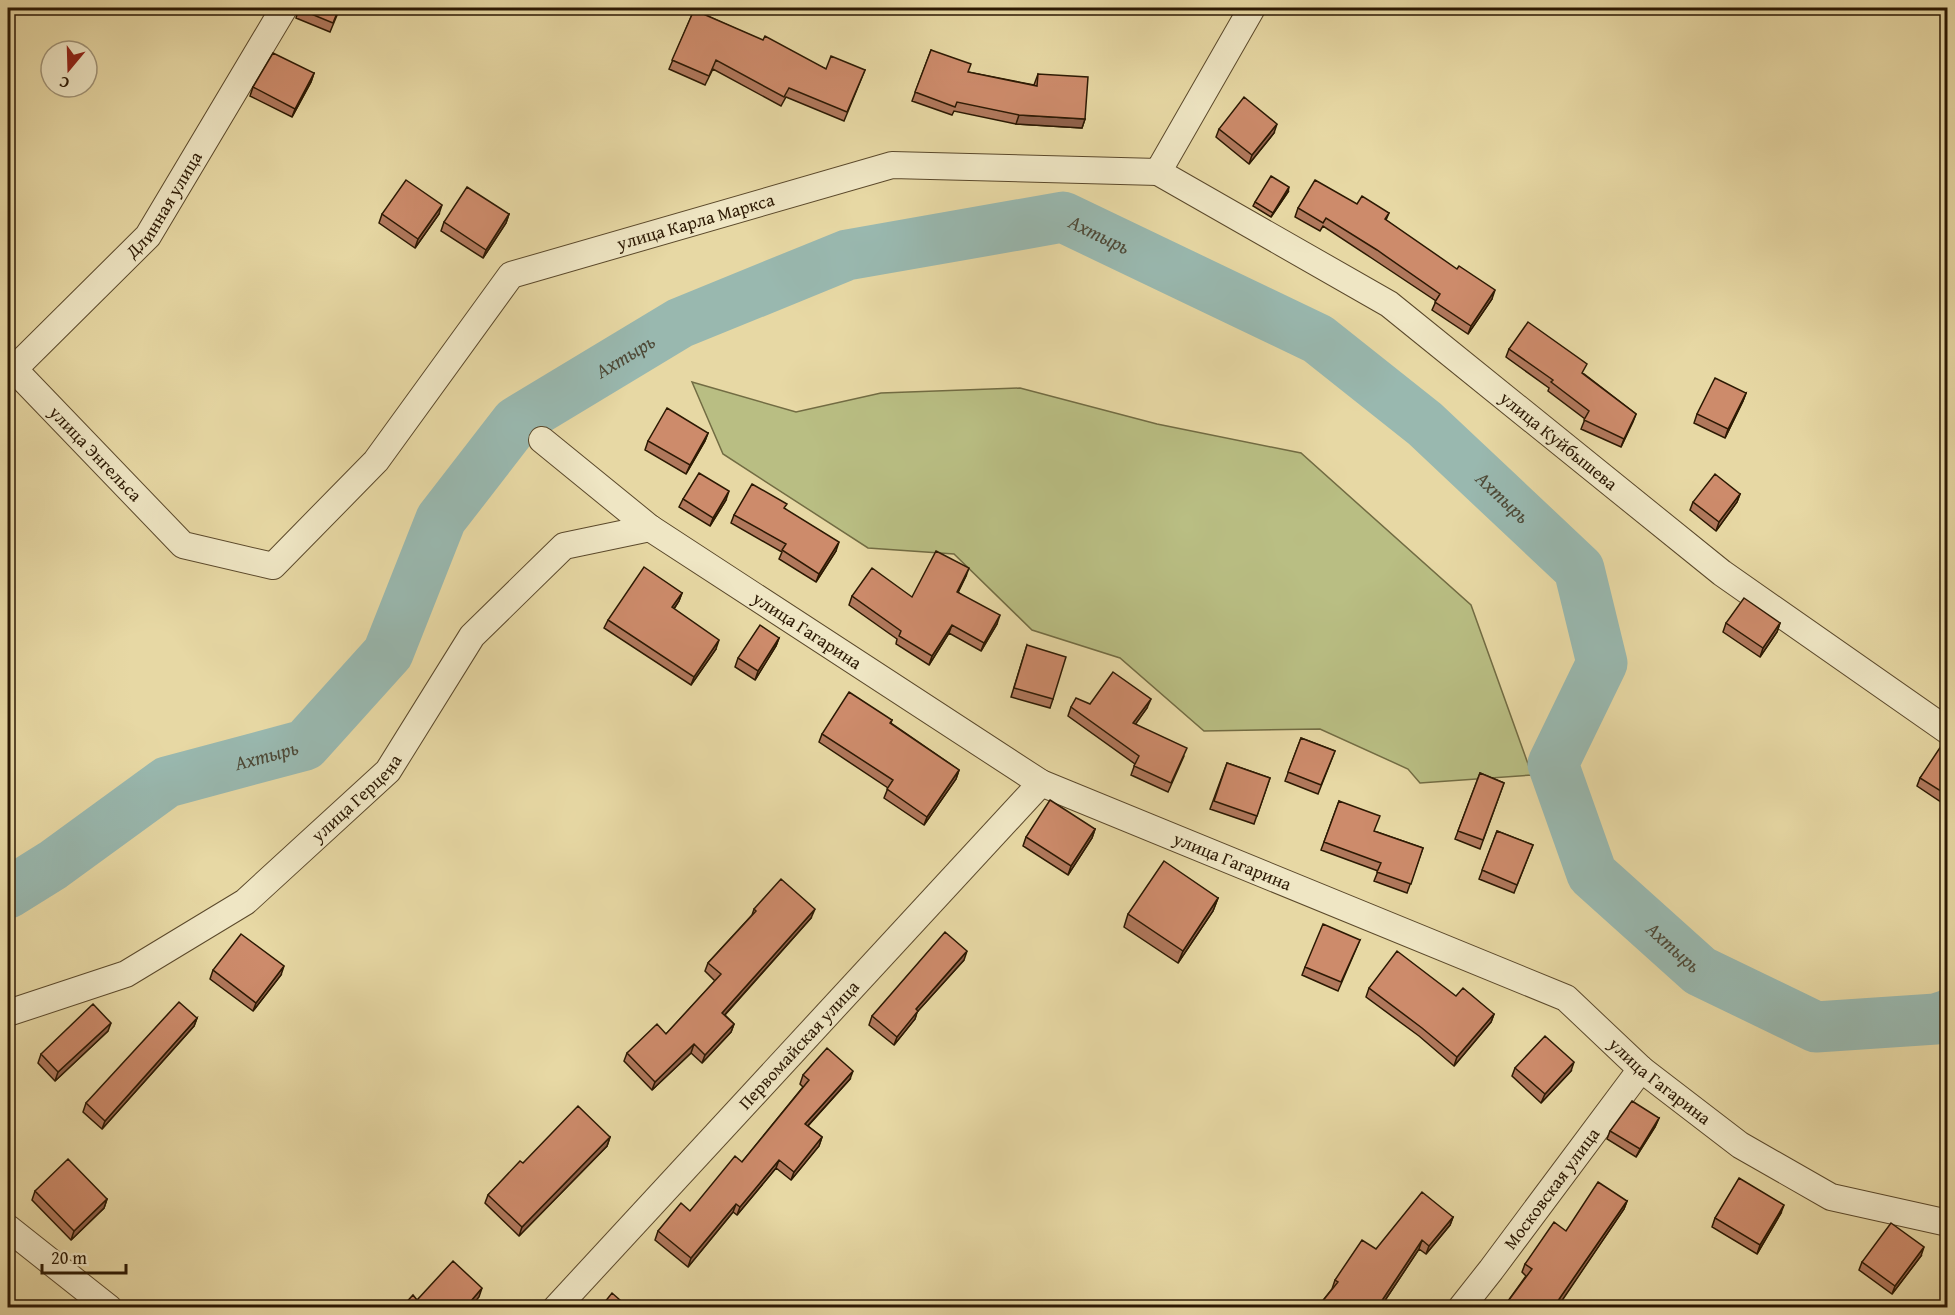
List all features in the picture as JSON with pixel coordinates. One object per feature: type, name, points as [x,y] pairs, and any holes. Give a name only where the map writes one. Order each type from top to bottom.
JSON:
[{"type":"street","name":"Длинная улица","points":[[9,369],[148,236],[284,8]]},
{"type":"street","points":[[1158,172],[1252,8]]},
{"type":"street","name":"улица Карла Маркса","points":[[183,545],[273,566],[376,461],[511,276],[892,165],[1158,172]]},
{"type":"street","name":"улица Куйбышева","points":[[1158,172],[1389,304],[1722,573],[1947,730]]},
{"type":"street","name":"улица Энгельса","points":[[9,369],[183,545]]},
{"type":"street","name":"улица Гагарина","points":[[542,440],[650,528],[1041,783],[1566,998],[1641,1069],[1740,1145],[1831,1197],[1947,1223]]},
{"type":"street","name":"улица Герцена","points":[[8,1013],[126,974],[245,902],[388,771],[472,636],[564,546],[650,528]]},
{"type":"street","name":"Первомайская улица","points":[[556,1308],[1041,783]]},
{"type":"street","name":"Московская улица","points":[[1461,1308],[1641,1069]]},
{"type":"street","points":[[8,1228],[109,1308]]},
{"type":"green space","points":[[692,382],[796,412],[881,393],[1020,388],[1157,424],[1301,453],[1471,605],[1532,775],[1420,783],[1408,769],[1320,729],[1204,731],[1120,658],[1032,630],[954,554],[868,548],[723,454]]},
{"type":"building","points":[[299,8],[339,8],[333,23]]},
{"type":"building","points":[[694,10],[763,40],[765,36],[826,69],[831,56],[865,70],[847,112],[789,88],[784,97],[716,60],[709,76],[672,60]]},
{"type":"building","points":[[931,50],[971,64],[968,72],[1037,86],[1038,74],[1088,77],[1085,119],[1019,115],[957,102],[955,107],[915,92]]},
{"type":"building","points":[[273,53],[314,73],[295,109],[253,87]]},
{"type":"building","points":[[1244,97],[1277,124],[1252,155],[1219,129]]},
{"type":"building","points":[[1271,176],[1289,187],[1273,213],[1255,202]]},
{"type":"building","points":[[406,180],[442,205],[418,239],[382,214]]},
{"type":"building","points":[[1315,180],[1357,204],[1362,196],[1389,213],[1385,219],[1457,269],[1459,266],[1495,290],[1471,326],[1435,302],[1440,294],[1377,250],[1326,218],[1323,223],[1298,208]]},
{"type":"building","points":[[467,187],[509,214],[486,250],[444,222]]},
{"type":"building","points":[[8,228],[13,234],[8,239]]},
{"type":"building","points":[[1528,322],[1587,364],[1582,373],[1636,414],[1624,439],[1584,420],[1589,411],[1551,382],[1553,380],[1509,349]]},
{"type":"building","points":[[1715,378],[1746,393],[1728,429],[1697,414]]},
{"type":"building","points":[[667,408],[708,433],[690,465],[648,441]]},
{"type":"building","points":[[699,473],[729,491],[713,518],[683,499]]},
{"type":"building","points":[[1715,474],[1740,494],[1719,522],[1693,502]]},
{"type":"building","points":[[752,484],[787,504],[784,508],[839,542],[819,574],[782,550],[786,544],[734,515]]},
{"type":"building","points":[[936,551],[969,568],[957,592],[1000,615],[984,643],[952,625],[932,656],[899,636],[901,631],[852,596],[872,568],[912,597]]},
{"type":"building","points":[[644,567],[682,593],[672,607],[719,640],[694,677],[608,620]]},
{"type":"building","points":[[1744,598],[1780,623],[1763,648],[1726,623]]},
{"type":"building","points":[[760,625],[779,638],[758,671],[738,658]]},
{"type":"building","points":[[1027,645],[1066,657],[1053,699],[1014,688]]},
{"type":"building","points":[[1113,672],[1151,699],[1133,723],[1187,748],[1171,783],[1134,766],[1139,756],[1071,707],[1076,698],[1090,704]]},
{"type":"building","points":[[849,692],[892,720],[890,723],[959,770],[927,817],[887,789],[893,780],[822,734]]},
{"type":"building","points":[[1301,738],[1335,751],[1321,785],[1288,772]]},
{"type":"building","points":[[1943,743],[1947,746],[1947,795],[1920,778]]},
{"type":"building","points":[[1227,763],[1270,778],[1257,816],[1214,801]]},
{"type":"building","points":[[1480,773],[1504,783],[1483,840],[1458,831]]},
{"type":"building","points":[[1050,800],[1095,829],[1071,866],[1026,837]]},
{"type":"building","points":[[1339,801],[1380,816],[1374,831],[1423,848],[1411,884],[1377,872],[1381,863],[1324,842]]},
{"type":"building","points":[[1497,831],[1533,845],[1517,885],[1482,870]]},
{"type":"building","points":[[1164,861],[1218,898],[1183,951],[1128,914]]},
{"type":"building","points":[[781,879],[815,909],[722,1013],[734,1024],[705,1055],[694,1044],[655,1082],[627,1053],[657,1024],[666,1034],[721,974],[708,963],[756,911],[754,909]]},
{"type":"building","points":[[1323,924],[1360,940],[1341,982],[1305,967]]},
{"type":"building","points":[[945,932],[967,951],[916,1009],[918,1011],[897,1037],[872,1016]]},
{"type":"building","points":[[241,934],[284,966],[256,1003],[213,970]]},
{"type":"building","points":[[1397,951],[1456,996],[1463,988],[1494,1014],[1457,1057],[1369,988]]},
{"type":"building","points":[[179,1002],[197,1018],[105,1121],[86,1103]]},
{"type":"building","points":[[93,1004],[111,1023],[58,1072],[41,1054]]},
{"type":"building","points":[[1545,1036],[1574,1062],[1545,1094],[1515,1068]]},
{"type":"building","points":[[827,1048],[853,1071],[805,1124],[822,1137],[794,1172],[779,1160],[740,1207],[736,1204],[691,1258],[658,1231],[681,1203],[690,1211],[735,1156],[742,1162],[809,1080],[803,1075]]},
{"type":"building","points":[[1632,1101],[1659,1118],[1640,1149],[1610,1131]]},
{"type":"building","points":[[578,1106],[610,1137],[522,1227],[488,1195],[520,1161],[523,1163]]},
{"type":"building","points":[[68,1159],[107,1199],[74,1231],[35,1191]]},
{"type":"building","points":[[1739,1178],[1784,1205],[1760,1245],[1715,1218]]},
{"type":"building","points":[[1598,1182],[1627,1201],[1557,1302],[1561,1305],[1559,1308],[1503,1308],[1532,1269],[1525,1264],[1554,1222],[1566,1231]]},
{"type":"building","points":[[1422,1192],[1453,1217],[1429,1246],[1422,1240],[1377,1308],[1370,1304],[1367,1308],[1317,1308],[1338,1282],[1335,1280],[1362,1240],[1376,1249]]},
{"type":"building","points":[[1891,1223],[1924,1247],[1895,1286],[1862,1262]]},
{"type":"building","points":[[453,1261],[482,1288],[465,1308],[401,1308],[413,1295],[417,1300]]},
{"type":"building","points":[[612,1293],[629,1308],[600,1308]]},
{"type":"waterway","name":"Ахтырь","points":[[8,893],[53,865],[167,782],[305,745],[388,653],[441,519],[516,422],[680,323],[847,255],[1063,217],[1318,339],[1425,424],[1579,569],[1602,663],[1553,764],[1592,874],[1700,971],[1816,1027],[1936,1019],[1948,1015]]}]
